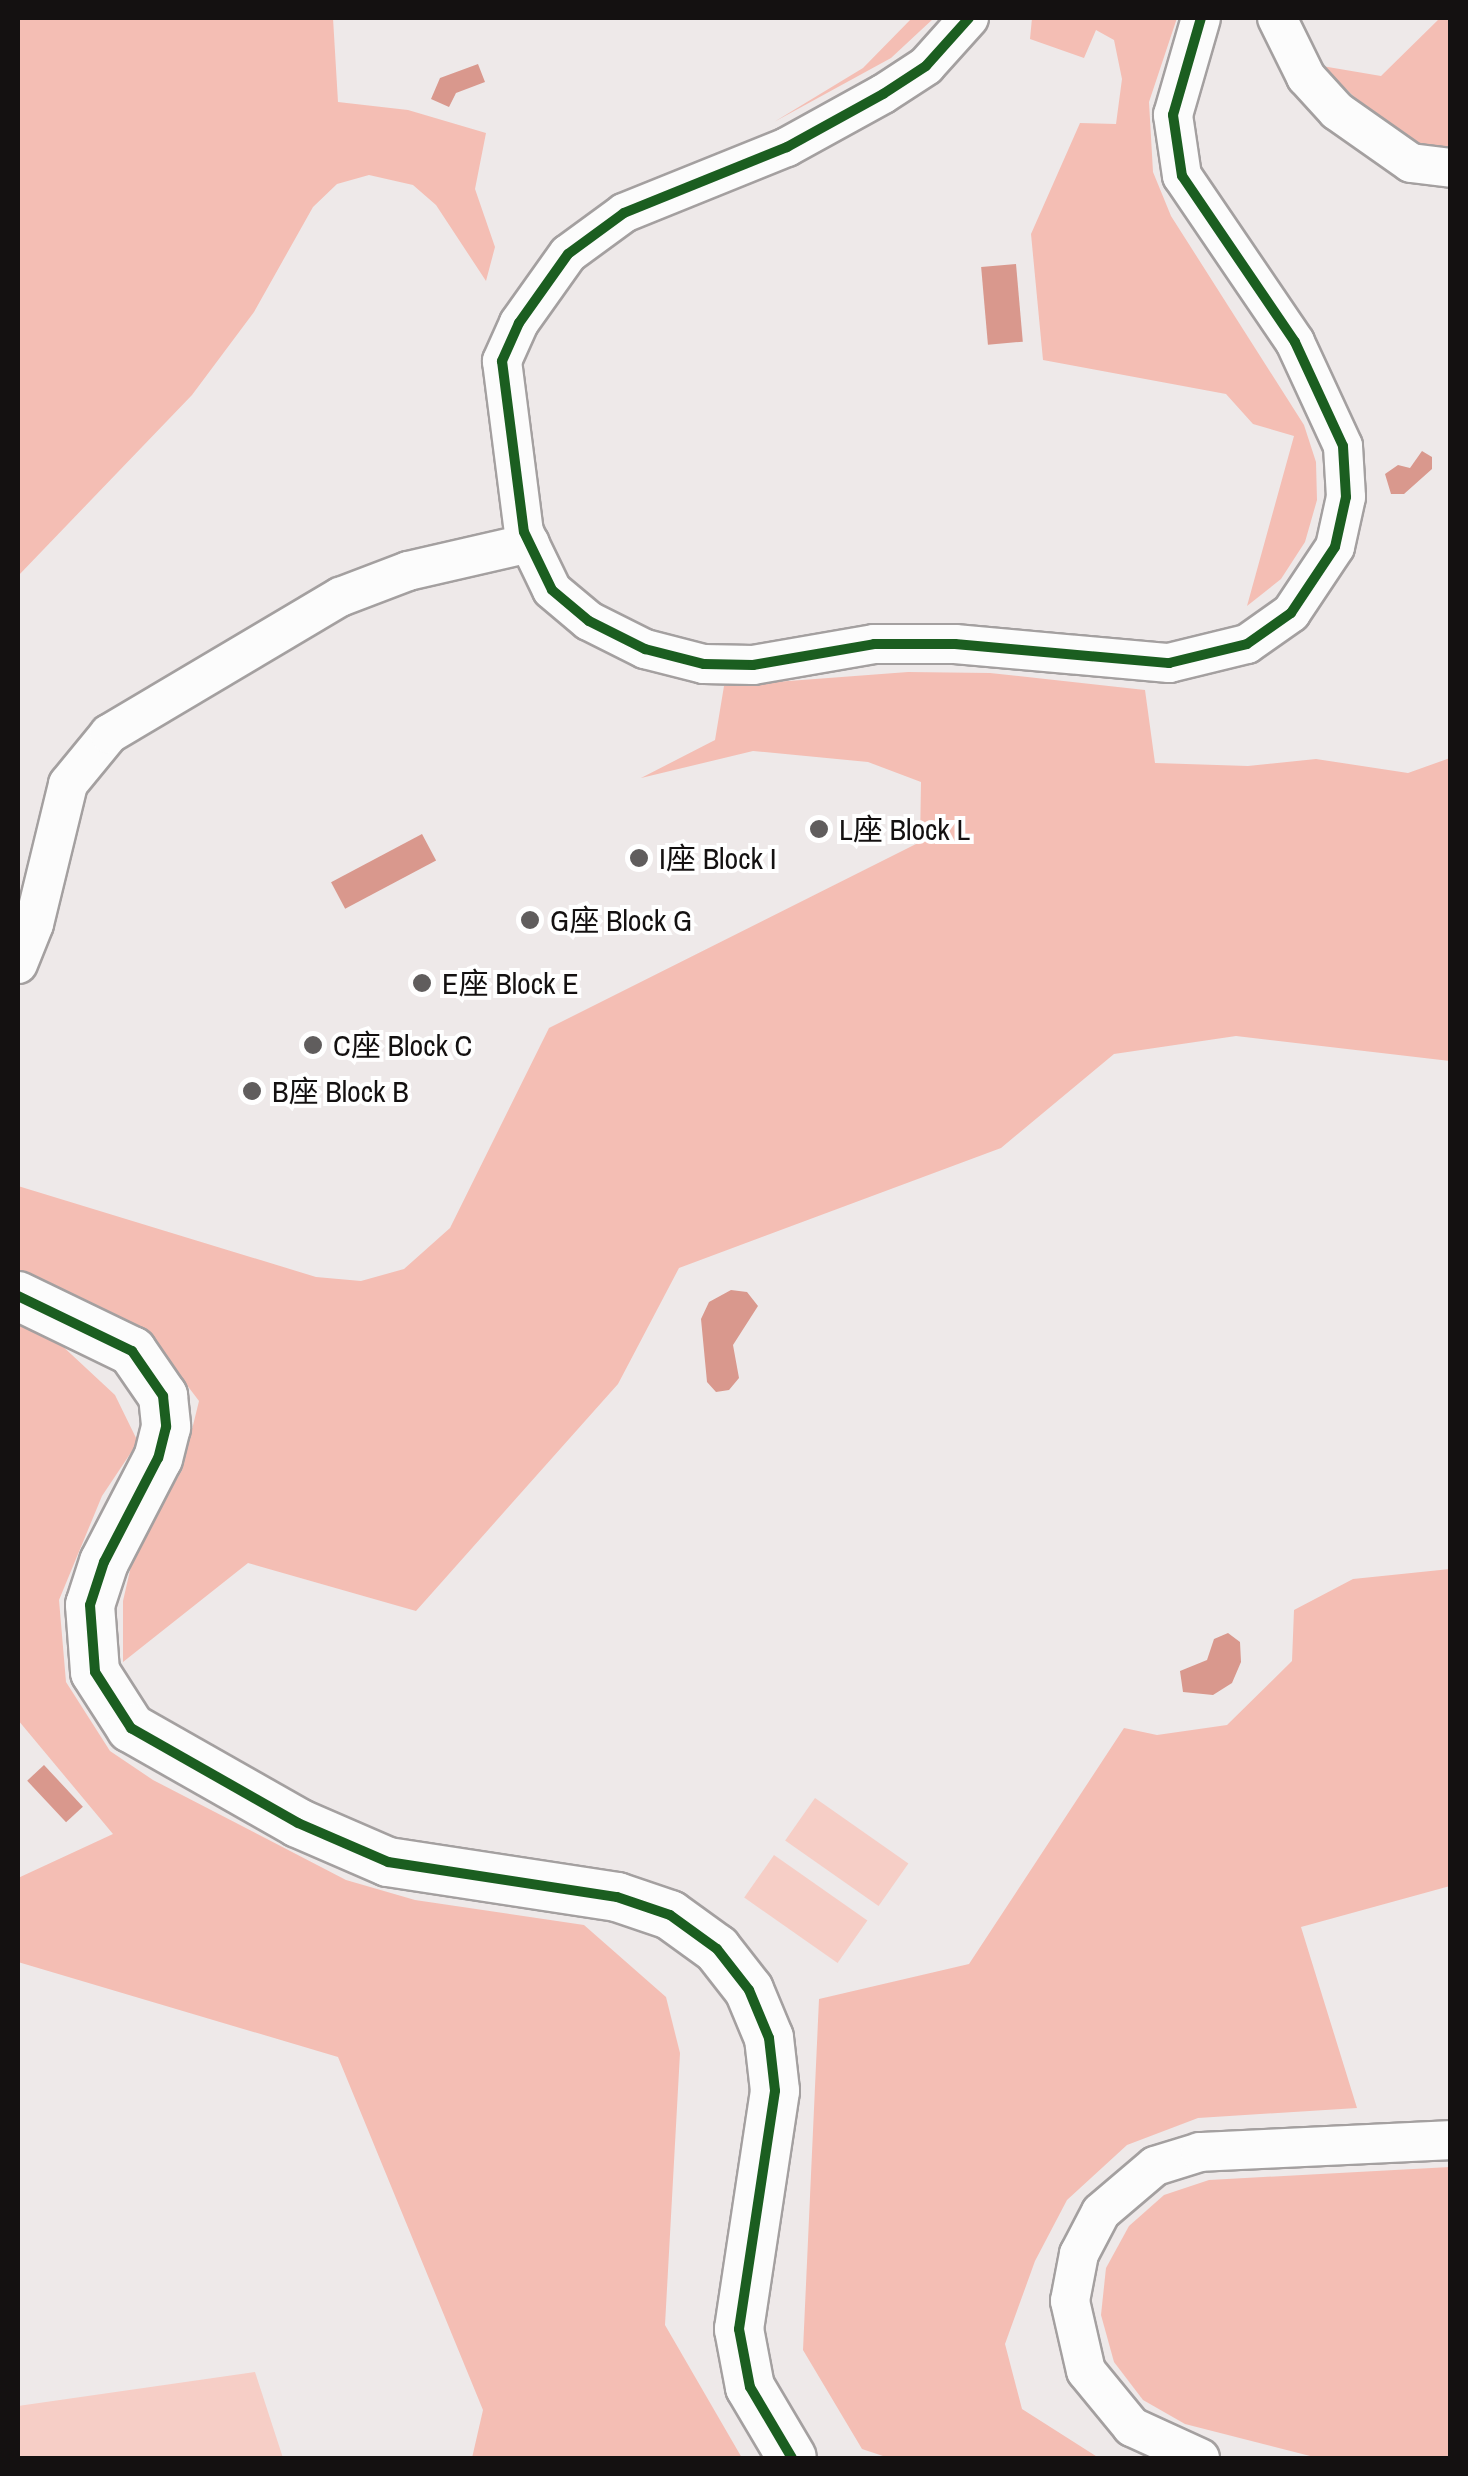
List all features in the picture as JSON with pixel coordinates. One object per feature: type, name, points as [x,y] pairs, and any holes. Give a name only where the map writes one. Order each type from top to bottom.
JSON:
[{"type":"street","points":[[970,18],[926,66],[894,88],[787,147],[624,213],[568,254],[519,323],[502,361],[516,486],[530,544],[552,590],[589,621],[645,649],[704,664],[753,665],[874,644],[955,644],[1169,663],[1222,654],[1270,630],[1309,593],[1335,547],[1346,471],[1335,421],[1295,342],[1182,176],[1173,115],[1201,18]]},
{"type":"street","points":[[1278,18],[1306,77],[1338,110],[1411,164],[1450,168]]},
{"type":"street","points":[[18,964],[34,924],[68,784],[109,734],[340,597],[408,571],[530,544]]},
{"type":"street","points":[[18,1296],[132,1351],[163,1396],[166,1427],[158,1458],[104,1562],[90,1605],[95,1672],[131,1728],[298,1823],[388,1862],[616,1897],[670,1915],[717,1948],[749,1990],[769,2038],[775,2091],[739,2329],[750,2388],[792,2458]]},
{"type":"street","points":[[1200,2458],[1132,2427],[1086,2372],[1070,2302],[1079,2254],[1101,2212],[1155,2166],[1200,2152],[1450,2140]]},
{"type":"shaded area","points":[[18,18],[333,18],[338,102],[408,110],[486,133],[475,189],[495,247],[486,281],[436,205],[413,185],[369,175],[337,184],[313,207],[254,312],[192,395],[18,576]]},
{"type":"shaded area","points":[[912,18],[934,18],[891,58],[774,122],[863,68]]},
{"type":"shaded area","points":[[1032,18],[1177,18],[1149,102],[1153,172],[1171,216],[1304,425],[1316,462],[1317,500],[1305,542],[1281,579],[1247,606],[1294,436],[1253,424],[1226,394],[1043,360],[1031,234],[1080,123],[1116,124],[1122,79],[1114,40],[1096,30],[1084,58],[1030,39]]},
{"type":"shaded area","points":[[1440,18],[1450,18],[1450,149],[1433,150],[1391,132],[1322,66],[1381,76]]},
{"type":"shaded area","points":[[478,64],[485,82],[456,93],[449,107],[431,99],[440,78]]},
{"type":"shaded area","points":[[1016,264],[1023,342],[988,345],[981,267]]},
{"type":"shaded area","points":[[1422,451],[1432,457],[1432,469],[1404,494],[1391,494],[1385,474],[1398,465],[1410,468]]},
{"type":"shaded area","points":[[908,672],[990,673],[1145,690],[1155,763],[1248,766],[1316,759],[1408,773],[1450,758],[1450,1061],[1236,1036],[1114,1054],[1001,1148],[679,1268],[618,1384],[416,1611],[248,1563],[123,1662],[123,1601],[134,1553],[182,1470],[199,1401],[146,1331],[18,1272],[18,1186],[316,1277],[361,1281],[404,1269],[450,1228],[549,1028],[920,842],[921,782],[868,762],[753,751],[641,778],[715,740],[724,686]]},
{"type":"shaded area","points":[[422,834],[436,860],[345,909],[331,882]]},
{"type":"shaded area","points":[[731,1290],[747,1292],[758,1306],[733,1345],[739,1378],[729,1390],[716,1392],[707,1382],[701,1319],[709,1302]]},
{"type":"shaded area","points":[[18,1323],[57,1341],[115,1395],[138,1442],[102,1496],[59,1600],[66,1682],[110,1751],[153,1780],[346,1880],[415,1900],[584,1925],[666,1997],[680,2053],[665,2325],[742,2458],[472,2458],[483,2410],[338,2057],[18,1962],[18,1878],[113,1834],[18,1720]]},
{"type":"shaded area","points":[[1450,1569],[1450,1886],[1301,1927],[1357,2108],[1198,2118],[1127,2145],[1067,2200],[1035,2261],[1005,2344],[1022,2409],[1099,2458],[889,2458],[862,2449],[803,2350],[819,1999],[969,1964],[1124,1728],[1157,1735],[1227,1725],[1292,1661],[1294,1610],[1353,1579]]},
{"type":"shaded area","points":[[1228,1633],[1240,1642],[1241,1662],[1232,1683],[1213,1695],[1183,1692],[1180,1671],[1207,1660],[1214,1639]]},
{"type":"shaded area","points":[[44,1765],[83,1807],[66,1822],[27,1781]]},
{"type":"shaded area","points":[[815,1798],[908,1863],[879,1906],[785,1841]]},
{"type":"shaded area","points":[[774,1855],[867,1920],[838,1963],[744,1898]]},
{"type":"shaded area","points":[[1450,2167],[1450,2458],[1318,2458],[1185,2424],[1143,2400],[1114,2362],[1101,2315],[1106,2268],[1129,2226],[1164,2195],[1209,2180]]},
{"type":"shaded area","points":[[255,2372],[283,2458],[18,2458],[18,2406]]},
{"type":"cycle path","points":[[969,18],[926,66],[883,94],[787,147],[624,213],[568,254],[519,323],[502,361],[524,532],[552,590],[589,621],[645,649],[704,664],[753,665],[874,644],[955,644],[1169,663],[1247,644],[1291,613],[1335,547],[1346,497],[1343,446],[1295,342],[1182,176],[1173,115],[1201,18]]},
{"type":"cycle path","points":[[18,1296],[132,1351],[163,1396],[166,1427],[158,1458],[104,1562],[90,1605],[95,1672],[131,1728],[298,1823],[388,1862],[617,1897],[670,1915],[717,1949],[749,1990],[769,2038],[775,2091],[739,2329],[750,2387],[792,2458]]},
{"type":"place","name":"L座 Block L","points":[[819,829]]},
{"type":"place","name":"I座 Block I","points":[[639,858]]},
{"type":"place","name":"G座 Block G","points":[[530,920]]},
{"type":"place","name":"E座 Block E","points":[[422,983]]},
{"type":"place","name":"C座 Block C","points":[[313,1045]]},
{"type":"place","name":"B座 Block B","points":[[252,1091]]}]
